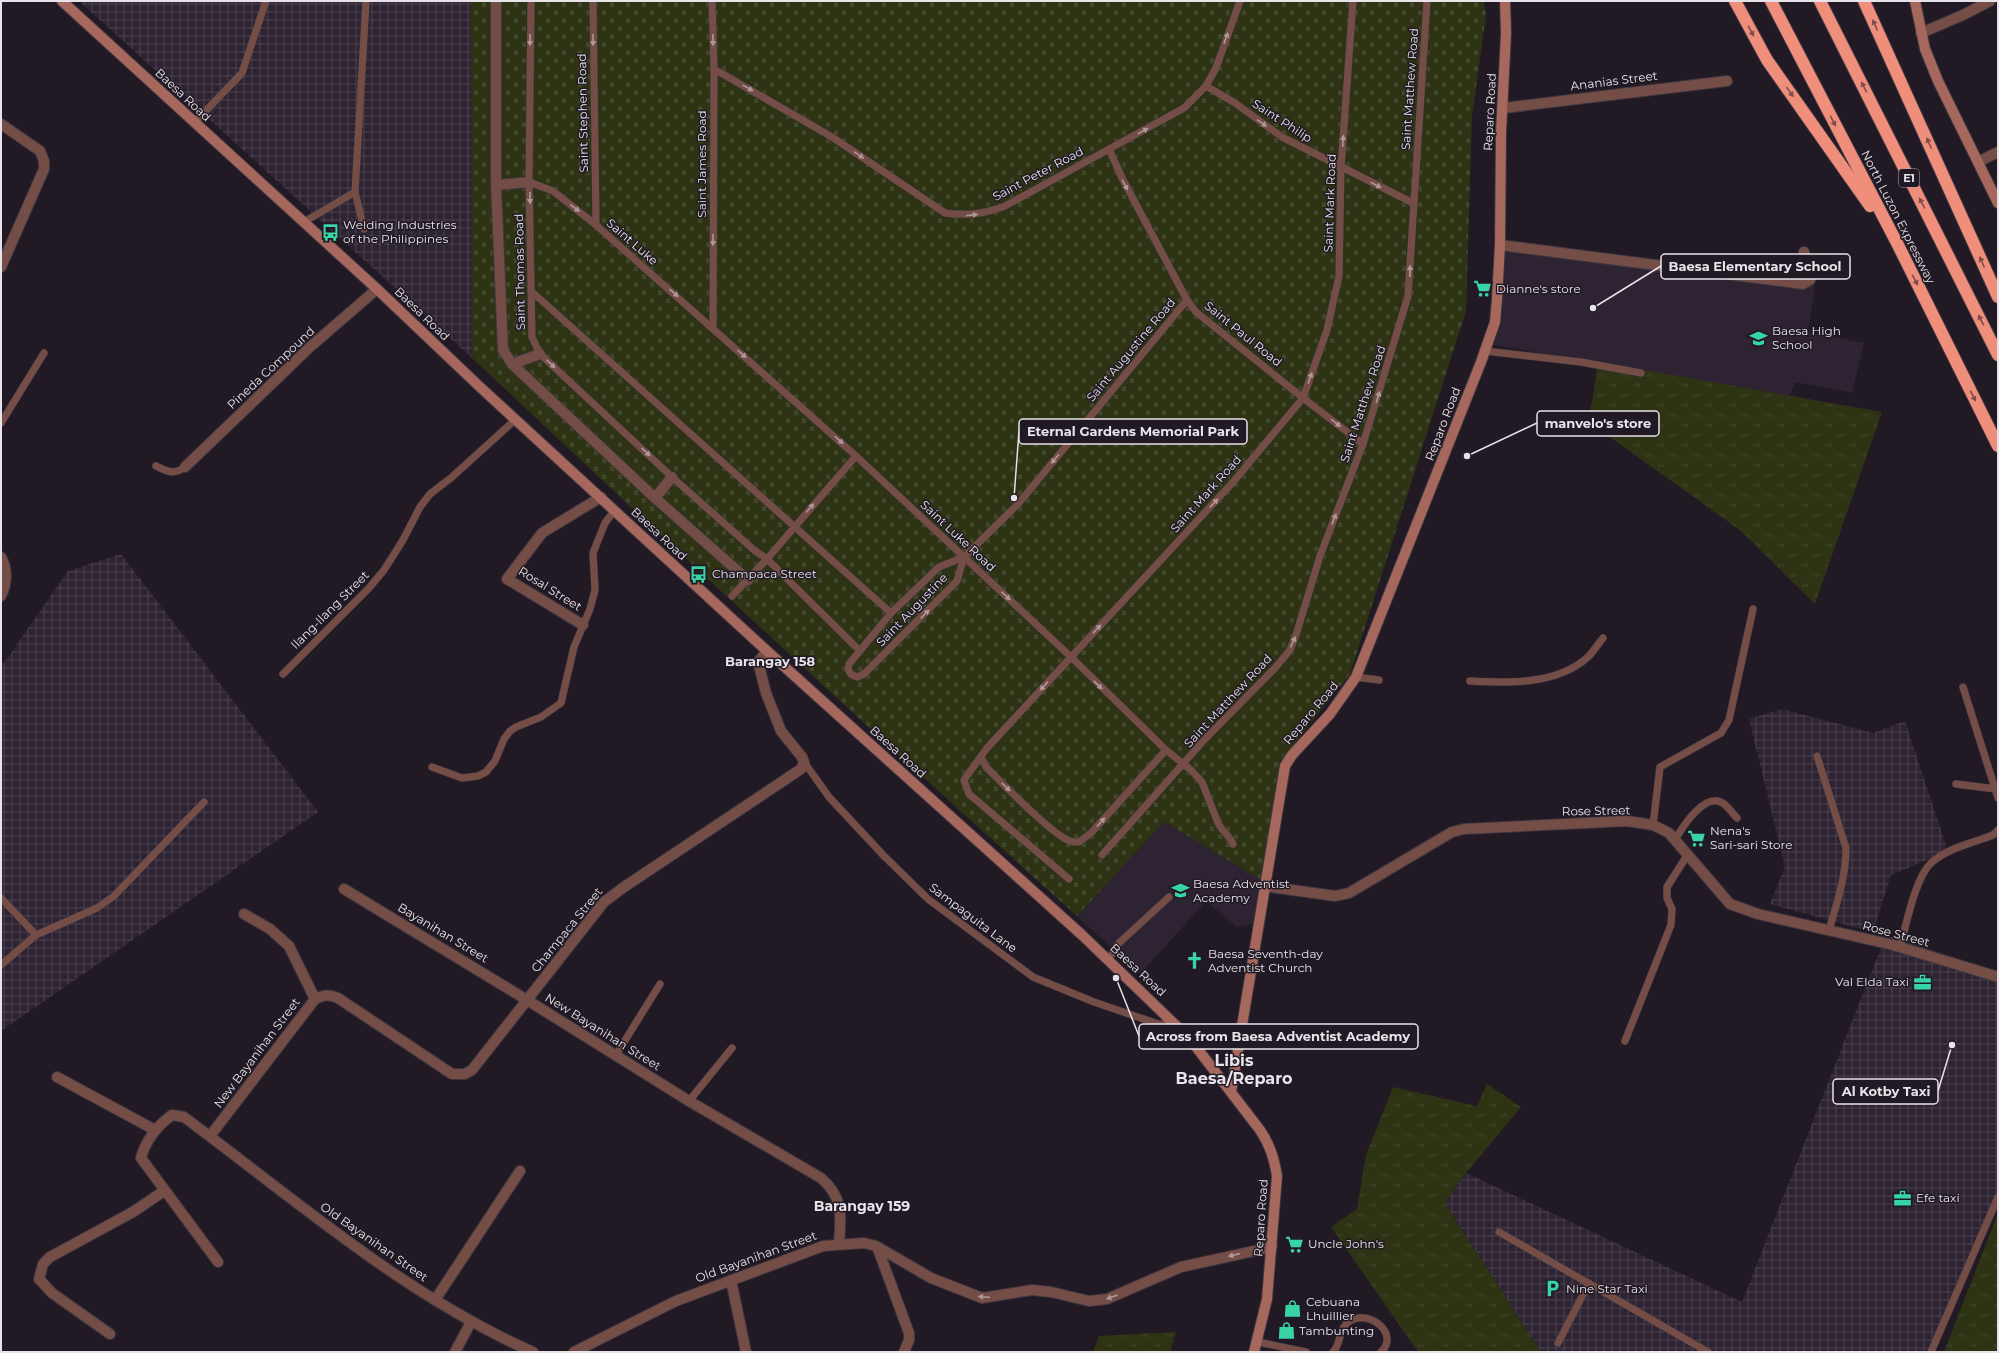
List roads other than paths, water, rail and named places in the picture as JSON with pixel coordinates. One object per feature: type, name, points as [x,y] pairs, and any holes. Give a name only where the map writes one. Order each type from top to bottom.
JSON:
[{"type":"highway","points":[[1735,1],[1767,60],[1898,245]]},
{"type":"highway","name":"North Luzon Expressway","points":[[1771,1],[1898,245],[1998,446]]},
{"type":"highway","name":"E1","points":[[1820,1],[1998,354]]},
{"type":"highway","points":[[1864,1],[1998,297]]},
{"type":"main road","name":"Baesa Road","points":[[62,1],[377,289],[767,652],[1076,929],[1171,1019],[1190,1039],[1231,1092]]},
{"type":"main road","name":"Reparo Road","points":[[1254,1352],[1258,1342],[1267,1299],[1277,1176],[1274,1159],[1269,1145],[1231,1092],[1244,1003],[1251,975],[1264,886],[1285,766],[1292,755],[1330,714],[1356,677],[1485,351],[1495,322],[1500,244],[1501,133],[1504,108],[1506,33],[1505,1]]},
{"type":"main road","points":[[1915,1],[1925,49],[1938,81],[1998,203]]},
{"type":"street","points":[[496,1],[496,185],[503,350],[512,364],[655,498],[748,580]]},
{"type":"street","points":[[1921,33],[1963,15],[1990,1]]},
{"type":"street","name":"Ananias Street","points":[[1504,108],[1727,80]]},
{"type":"street","points":[[1,124],[40,152],[44,162],[44,169],[1,267]]},
{"type":"street","points":[[1978,162],[1998,152]]},
{"type":"street","points":[[496,185],[529,182]]},
{"type":"street","points":[[1500,244],[1803,284],[1810,280],[1804,252]]},
{"type":"street","name":"Pineda Compound","points":[[185,467],[310,347],[377,289]]},
{"type":"street","points":[[512,364],[540,354]]},
{"type":"street","points":[[655,498],[672,477]]},
{"type":"street","name":"Rosal Street","points":[[583,625],[507,579],[542,533],[601,497]]},
{"type":"street","points":[[1,557],[4,561],[6,575],[5,587],[1,596]]},
{"type":"street","points":[[767,652],[758,662],[766,693],[781,731],[804,762]]},
{"type":"street","name":"Champaca Street","points":[[527,1000],[604,902],[801,769],[804,762]]},
{"type":"street","name":"Rose Street","points":[[1264,886],[1335,896],[1349,894],[1452,832],[1464,829],[1627,821],[1653,825],[1669,833],[1730,904],[1758,914],[1900,947],[1998,977]]},
{"type":"street","name":"Bayanihan Street","points":[[344,888],[527,1000]]},
{"type":"street","points":[[244,914],[270,929],[289,946],[315,999]]},
{"type":"street","name":"New Bayanihan Street","points":[[210,1136],[315,999],[330,994],[338,998],[452,1074],[457,1075],[465,1074],[472,1070],[527,1000],[688,1101],[821,1178],[830,1186],[838,1200],[841,1214],[839,1244]]},
{"type":"street","points":[[57,1077],[155,1130]]},
{"type":"street","name":"Old Bayanihan Street","points":[[164,1191],[142,1158],[143,1152],[155,1130],[163,1121],[172,1115],[178,1115],[184,1117],[210,1136],[357,1247],[435,1300],[492,1334],[533,1352]]},
{"type":"street","points":[[435,1300],[520,1171]]},
{"type":"street","points":[[110,1334],[52,1293],[39,1279],[43,1264],[50,1257],[133,1212],[164,1191],[218,1262]]},
{"type":"street","name":"Old Bayanihan Street","points":[[574,1352],[676,1301],[823,1246],[864,1243],[876,1246],[878,1249],[899,1259],[931,1278],[982,1298],[1032,1290],[1051,1292],[1089,1301],[1107,1300],[1181,1268],[1272,1247]]},
{"type":"street","points":[[878,1249],[909,1333],[904,1352]]},
{"type":"street","points":[[731,1280],[746,1352]]},
{"type":"street","points":[[455,1352],[471,1322]]},
{"type":"lane","points":[[194,123],[242,73],[266,1]]},
{"type":"lane","points":[[364,229],[355,192],[366,1]]},
{"type":"lane","name":"Saint Thomas Road","points":[[530,1],[529,182],[532,337],[540,354],[672,477],[754,550],[767,559],[860,651]]},
{"type":"lane","name":"Saint Stephen Road","points":[[593,1],[596,225]]},
{"type":"lane","name":"Saint James Road","points":[[712,1],[714,69],[713,327]]},
{"type":"lane","name":"Saint Peter Road","points":[[714,69],[832,137],[945,213],[965,215],[986,213],[1005,206],[1184,108],[1206,86],[1216,68],[1240,1]]},
{"type":"lane","name":"Saint Mark Road","points":[[1069,880],[969,794],[964,780],[987,748],[1234,481],[1303,398],[1327,330],[1339,276],[1341,167],[1354,1]]},
{"type":"lane","name":"Saint Matthew Road","points":[[1102,855],[1184,765],[1205,739],[1275,668],[1290,650],[1296,635],[1320,556],[1363,444],[1408,296],[1412,204],[1427,1]]},
{"type":"lane","name":"Saint Philip","points":[[1206,86],[1235,104],[1282,137],[1412,204]]},
{"type":"lane","name":"Saint Paul Road","points":[[1109,149],[1123,180],[1187,300],[1196,312],[1363,444]]},
{"type":"lane","name":"Saint Luke","points":[[529,182],[552,191],[596,225],[713,327]]},
{"type":"lane","points":[[304,222],[355,192]]},
{"type":"lane","points":[[531,291],[891,613]]},
{"type":"lane","name":"Saint Augustine Road","points":[[964,557],[1018,504],[1187,300]]},
{"type":"lane","name":"Saint Luke Road","points":[[713,327],[856,456],[1070,657],[1166,750],[1202,782],[1218,823],[1230,836],[1233,844]]},
{"type":"lane","points":[[1485,351],[1581,362],[1640,373]]},
{"type":"lane","points":[[1,423],[44,353]]},
{"type":"lane","name":"Ilang-Ilang Street","points":[[282,674],[369,588],[388,564],[403,540],[420,507],[430,494],[452,477],[516,419]]},
{"type":"lane","points":[[732,596],[767,559],[856,456]]},
{"type":"lane","points":[[156,466],[171,473],[178,472],[185,467]]},
{"type":"lane","points":[[432,767],[462,778],[478,776],[486,772],[495,761],[504,739],[510,731],[516,726],[542,717],[556,708],[563,696],[574,647],[590,609],[595,590],[593,553],[605,523],[616,510]]},
{"type":"lane","name":"Saint Augustine","points":[[964,557],[957,581],[864,674],[857,677],[850,673],[848,668],[891,613],[939,567],[964,557]]},
{"type":"lane","points":[[1653,825],[1660,767],[1721,733],[1726,727],[1729,720],[1753,610]]},
{"type":"lane","points":[[1470,681],[1531,680],[1553,676],[1574,666],[1588,657],[1603,638]]},
{"type":"lane","points":[[1356,677],[1379,680]]},
{"type":"lane","points":[[1963,687],[1998,798]]},
{"type":"lane","points":[[981,757],[986,767],[1042,821],[1069,841],[1079,842],[1091,833],[1166,750]]},
{"type":"lane","points":[[1818,756],[1846,848],[1846,862],[1842,883],[1829,930]]},
{"type":"lane","name":"Sampaguita Lane","points":[[804,762],[829,796],[884,856],[928,898],[1033,977],[1094,1002],[1161,1025],[1171,1019]]},
{"type":"lane","points":[[1956,784],[1996,788]]},
{"type":"lane","points":[[1675,840],[1681,829],[1704,803],[1713,800],[1724,804],[1737,818]]},
{"type":"lane","points":[[1,965],[36,935],[97,908],[114,896],[204,802]]},
{"type":"lane","points":[[1900,947],[1913,900],[1928,867],[1942,855],[1993,835],[1998,830]]},
{"type":"lane","points":[[1625,1041],[1671,925],[1672,909],[1667,898],[1667,887],[1688,854]]},
{"type":"lane","points":[[1108,960],[1118,944],[1168,897]]},
{"type":"lane","points":[[1,898],[36,935]]},
{"type":"lane","points":[[616,1055],[660,984]]},
{"type":"lane","points":[[688,1101],[732,1048]]},
{"type":"lane","points":[[1931,1352],[1998,1197]]},
{"type":"lane","points":[[1499,1232],[1708,1352]]},
{"type":"lane","points":[[1558,1343],[1589,1283]]},
{"type":"lane","points":[[1333,1352],[1346,1324],[1354,1319],[1364,1317],[1377,1322],[1384,1330],[1388,1338],[1385,1348],[1381,1352]]},
{"type":"lane","points":[[1258,1342],[1306,1352]]},
{"type":"place","name":"Welding Industries of the Philippines","points":[[330,232]]},
{"type":"place","name":"Dianne's store","points":[[1483,289]]},
{"type":"place","name":"Baesa Elementary School","points":[[1593,308]]},
{"type":"place","name":"Baesa High School","points":[[1759,338]]},
{"type":"place","name":"manvelo's store","points":[[1467,456]]},
{"type":"place","name":"Eternal Gardens Memorial Park","points":[[1014,498]]},
{"type":"place","name":"Champaca Street","points":[[699,574]]},
{"type":"place","name":"Nena's Sari-sari Store","points":[[1697,838]]},
{"type":"place","name":"Baesa Adventist Academy","points":[[1180,891]]},
{"type":"place","name":"Baesa Seventh-day Adventist Church","points":[[1195,961]]},
{"type":"place","name":"Across from Baesa Adventist Academy","points":[[1116,978]]},
{"type":"place","name":"Val Elda Taxi","points":[[1922,982]]},
{"type":"place","name":"Al Kotby Taxi","points":[[1952,1045]]},
{"type":"place","name":"Efe taxi","points":[[1903,1198]]},
{"type":"place","name":"Uncle John's","points":[[1295,1244]]},
{"type":"place","name":"Nine Star Taxi","points":[[1553,1289]]},
{"type":"place","name":"Cebuana Lhuillier","points":[[1293,1309]]},
{"type":"place","name":"Tambunting","points":[[1286,1331]]},
{"type":"district","name":"Barangay 158","points":[[770,661]]},
{"type":"district","name":"Libis Baesa/Reparo","points":[[1234,1069]]},
{"type":"district","name":"Barangay 159","points":[[862,1206]]}]
